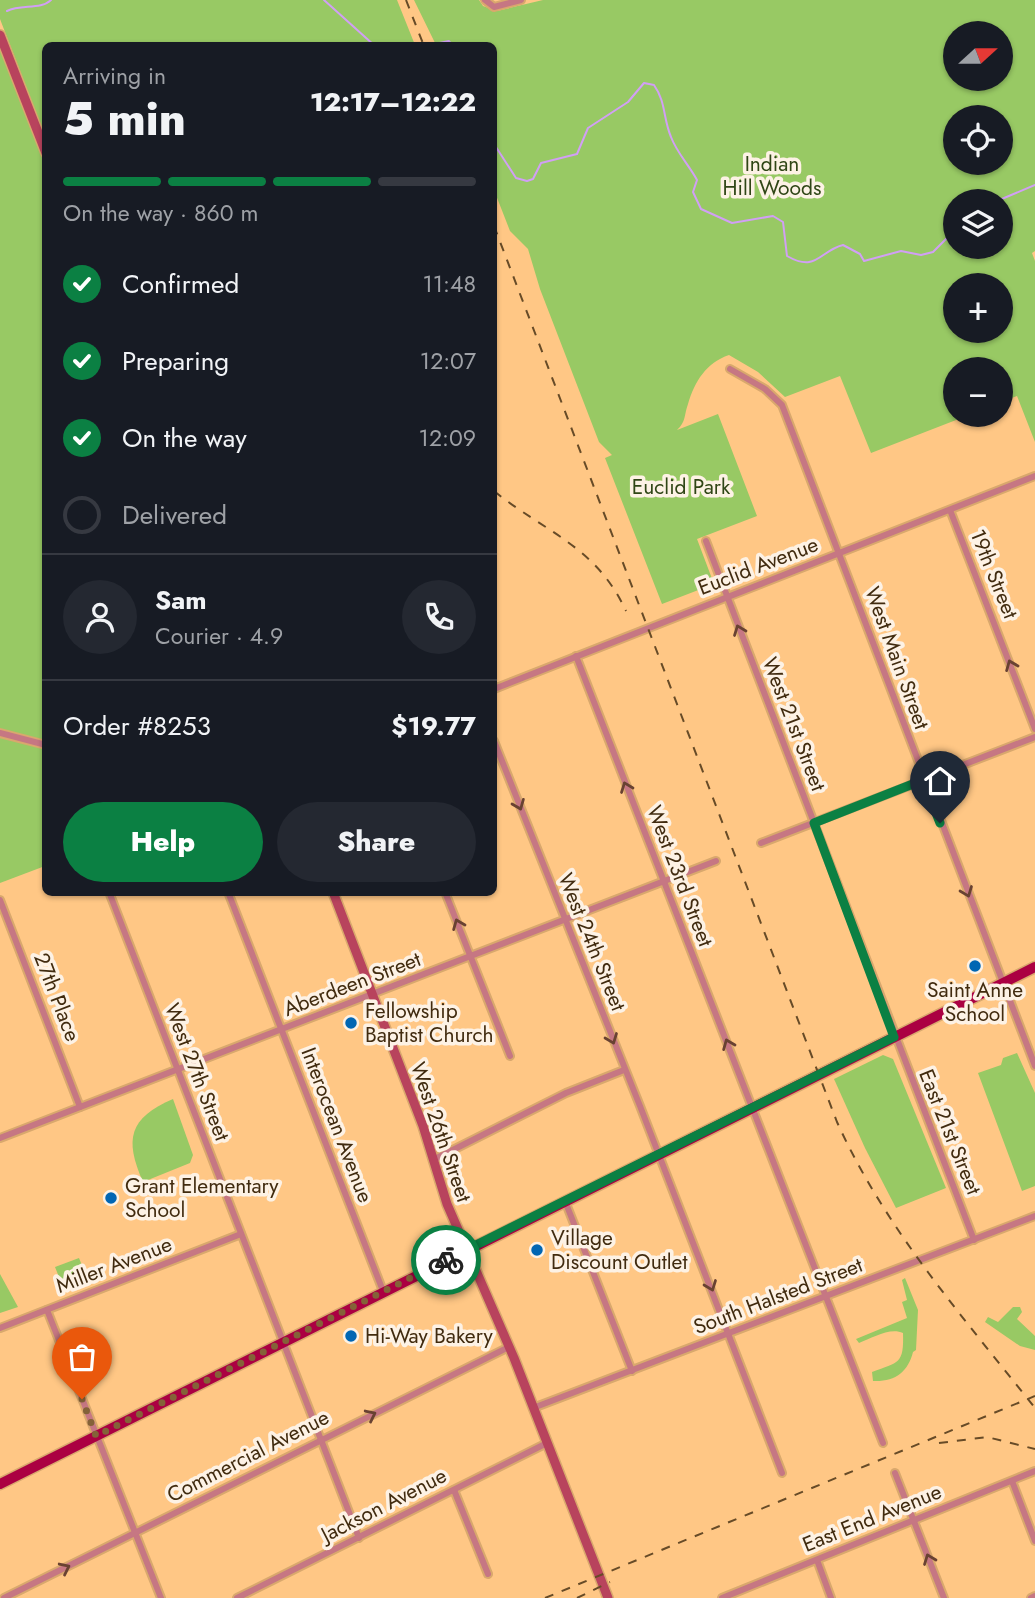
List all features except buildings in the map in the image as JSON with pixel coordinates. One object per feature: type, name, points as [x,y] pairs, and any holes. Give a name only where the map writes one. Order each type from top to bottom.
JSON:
[{"type":"main road","points":[[1,1480],[96,1436],[1035,967]]},
{"type":"street","points":[[487,3],[521,0]]},
{"type":"street","points":[[0,35],[42,143]]},
{"type":"street","name":"West Main Street","points":[[730,369],[765,389],[782,405],[923,780],[1035,1066]]},
{"type":"street","name":"Euclid Avenue","points":[[497,688],[1035,477]]},
{"type":"street","name":"19th Street","points":[[950,510],[1035,729]]},
{"type":"street","name":"West 21st Street","points":[[706,541],[894,1037]]},
{"type":"street","name":"West 23rd Street","points":[[576,656],[883,1443]]},
{"type":"street","points":[[1027,706],[1035,703]]},
{"type":"street","points":[[0,733],[42,745]]},
{"type":"street","points":[[761,843],[1035,737]]},
{"type":"street","name":"West 24th Street","points":[[497,749],[659,1154],[782,1473]]},
{"type":"street","name":"Aberdeen Street","points":[[0,1139],[716,862]]},
{"type":"street","name":"West 27th Street","points":[[110,896],[359,1538]]},
{"type":"street","name":"Interocean Avenue","points":[[230,896],[383,1291]]},
{"type":"street","name":"West 26th Street","points":[[335,896],[447,1204],[509,1347],[608,1598]]},
{"type":"street","points":[[447,896],[510,1056]]},
{"type":"street","name":"27th Place","points":[[0,900],[80,1107]]},
{"type":"street","name":"East 21st Street","points":[[894,1037],[974,1240]]},
{"type":"street","points":[[433,1160],[566,1093],[624,1070]]},
{"type":"street","points":[[565,1201],[632,1371]]},
{"type":"street","name":"South Halsted Street","points":[[533,1408],[1035,1216]]},
{"type":"street","name":"Miller Avenue","points":[[0,1328],[241,1234]]},
{"type":"street","points":[[47,1310],[161,1598]]},
{"type":"street","name":"Commercial Avenue","points":[[4,1598],[509,1347]]},
{"type":"street","name":"Jackson Avenue","points":[[237,1598],[547,1443]]},
{"type":"street","name":"East End Avenue","points":[[722,1598],[1035,1471]]},
{"type":"street","points":[[895,1473],[944,1598]]},
{"type":"street","points":[[1012,1481],[1035,1541]]},
{"type":"street","points":[[454,1490],[488,1574]]},
{"type":"street","points":[[817,1560],[831,1598]]},
{"type":"green space","points":[[0,0],[397,0],[414,42],[42,42],[42,128],[0,19]]},
{"type":"green space","name":"Indian Hill Woods","points":[[414,0],[479,0],[483,6],[497,11],[543,0],[1035,0],[1035,251],[1032,253],[1035,261],[1035,442],[1017,396],[1013,398],[1013,357],[943,357],[943,425],[871,453],[840,376],[785,397],[758,372],[729,355],[721,358],[698,380],[677,430],[718,414],[757,516],[697,539],[714,584],[662,604],[605,458],[612,455],[599,442],[540,289],[528,249],[510,231],[497,198],[497,42],[435,42]]},
{"type":"green space","points":[[0,46],[42,153],[42,867],[0,883]]},
{"type":"green space","points":[[1017,1053],[1035,1093],[1035,1186],[1022,1191],[978,1073],[1001,1065],[1003,1058]]},
{"type":"green space","points":[[883,1055],[893,1059],[946,1188],[896,1208],[834,1079]]},
{"type":"green space","points":[[173,1099],[193,1155],[190,1163],[143,1182],[133,1154],[134,1132],[147,1114]]},
{"type":"green space","points":[[79,1258],[87,1278],[63,1287],[55,1267]]},
{"type":"green space","points":[[0,1274],[18,1307],[0,1313]]},
{"type":"green space","points":[[905,1278],[918,1310],[916,1350],[908,1365],[894,1378],[873,1381],[872,1372],[894,1363],[901,1356],[903,1333],[887,1332],[859,1343],[856,1339],[907,1318],[902,1302],[907,1300],[902,1280]]},
{"type":"green space","points":[[1013,1307],[1020,1307],[1022,1312],[1017,1319],[1035,1336],[1035,1350],[1020,1346],[985,1322],[988,1317],[998,1322]]},
{"type":"waterway","points":[[7,11],[42,5],[51,0]]},
{"type":"waterway","points":[[324,0],[371,42]]},
{"type":"waterway","points":[[444,42],[450,42]]},
{"type":"waterway","points":[[497,149],[516,178],[527,181],[533,179],[541,163],[577,154],[588,128],[628,102],[644,83],[654,85],[663,104],[668,130],[697,180],[693,192],[701,209],[732,223],[773,216],[783,222],[787,256],[797,261],[812,262],[843,245],[860,254],[864,261],[901,251],[921,255],[933,252],[943,242]]},
{"type":"waterway","points":[[1013,194],[1035,185]]},
{"type":"railway","points":[[406,0],[422,42]]},
{"type":"railway","points":[[497,234],[837,1122],[878,1199],[902,1236],[1035,1408]]},
{"type":"railway","points":[[497,493],[585,556],[614,589],[626,611]]},
{"type":"railway","points":[[545,1598],[1035,1396]]},
{"type":"railway","points":[[939,1443],[987,1437],[1035,1449]]},
{"type":"railway","points":[[577,1598],[610,1582]]},
{"type":"way so far","points":[[82,1399],[96,1436],[446,1260]]},
{"type":"place","name":"Saint Anne School","points":[[975,966]]},
{"type":"place","name":"Fellowship Baptist Church","points":[[351,1023]]},
{"type":"place","name":"Grant Elementary School","points":[[111,1198]]},
{"type":"place","name":"Village Discount Outlet","points":[[537,1250]]},
{"type":"place","name":"Hi-Way Bakery","points":[[351,1336]]},
{"type":"route","points":[[446,1260],[894,1037],[814,823],[923,780],[940,823]]},
{"type":"park label","name":"Euclid Park","points":[[681,487]]}]
